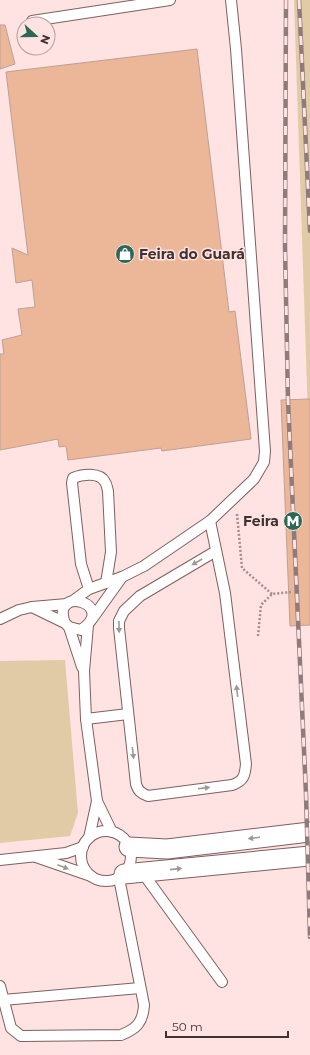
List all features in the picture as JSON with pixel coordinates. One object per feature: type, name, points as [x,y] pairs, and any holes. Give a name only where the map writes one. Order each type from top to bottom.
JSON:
[{"type":"street","points":[[129,847],[167,849],[310,832]]},
{"type":"street","points":[[121,876],[142,872],[310,856]]},
{"type":"lane","points":[[56,17],[170,0]]},
{"type":"lane","points":[[84,671],[67,625],[62,616],[63,610],[70,602],[89,589],[122,577],[144,566],[210,521],[254,479],[264,462],[265,451],[237,56],[231,0]]},
{"type":"lane","points":[[89,589],[81,564],[72,483],[74,478],[78,476],[94,475],[102,477],[108,491],[111,552],[106,582]]},
{"type":"lane","points":[[210,521],[225,593],[246,764],[244,778],[238,783],[232,785],[148,796],[142,794],[138,790],[136,784],[119,628],[121,616],[124,611],[140,596],[216,551]]},
{"type":"lane","points":[[32,607],[67,625],[81,630],[90,622],[122,577]]},
{"type":"lane","points":[[0,620],[19,610],[32,607],[81,600],[89,605],[92,612],[84,671],[86,719],[97,801],[112,832]]},
{"type":"lane","points":[[86,719],[128,714]]},
{"type":"lane","points":[[91,876],[84,868],[81,858],[83,847],[89,838],[97,801]]},
{"type":"lane","points":[[35,856],[91,876],[97,880],[112,881],[121,876],[129,866],[131,856],[129,847],[123,837],[112,832],[101,831],[89,838]]},
{"type":"lane","points":[[0,860],[66,853],[83,847]]},
{"type":"lane","points":[[142,872],[222,982]]},
{"type":"lane","points":[[0,986],[11,1028],[21,1036],[121,1035],[133,1030],[144,1015],[144,1005],[121,876]]},
{"type":"lane","points":[[3,1000],[140,988]]},
{"type":"path","points":[[235,498],[242,568],[272,594]]},
{"type":"path","points":[[258,636],[261,605],[272,594],[291,592]]},
{"type":"shaded area","points":[[294,0],[310,0],[310,475]]},
{"type":"shaded area","points":[[65,660],[78,813],[70,836],[0,843],[0,661]]},
{"type":"building","points":[[0,25],[5,25],[15,64],[0,69]]},
{"type":"building","name":"Feira do Guará","points":[[197,49],[229,312],[235,311],[251,439],[162,451],[161,448],[68,460],[66,446],[59,447],[58,439],[0,450],[0,354],[4,354],[2,340],[22,335],[18,309],[35,307],[32,280],[16,283],[12,248],[28,255],[6,72]]},
{"type":"building","points":[[310,399],[310,625],[290,626],[281,400]]},
{"type":"railway","points":[[286,0],[285,246],[288,401],[306,794],[310,937]]},
{"type":"railway","points":[[299,0],[310,231]]},
{"type":"place","name":"Feira do Guará","points":[[125,254]]},
{"type":"place","name":"Feira","points":[[293,521]]}]
